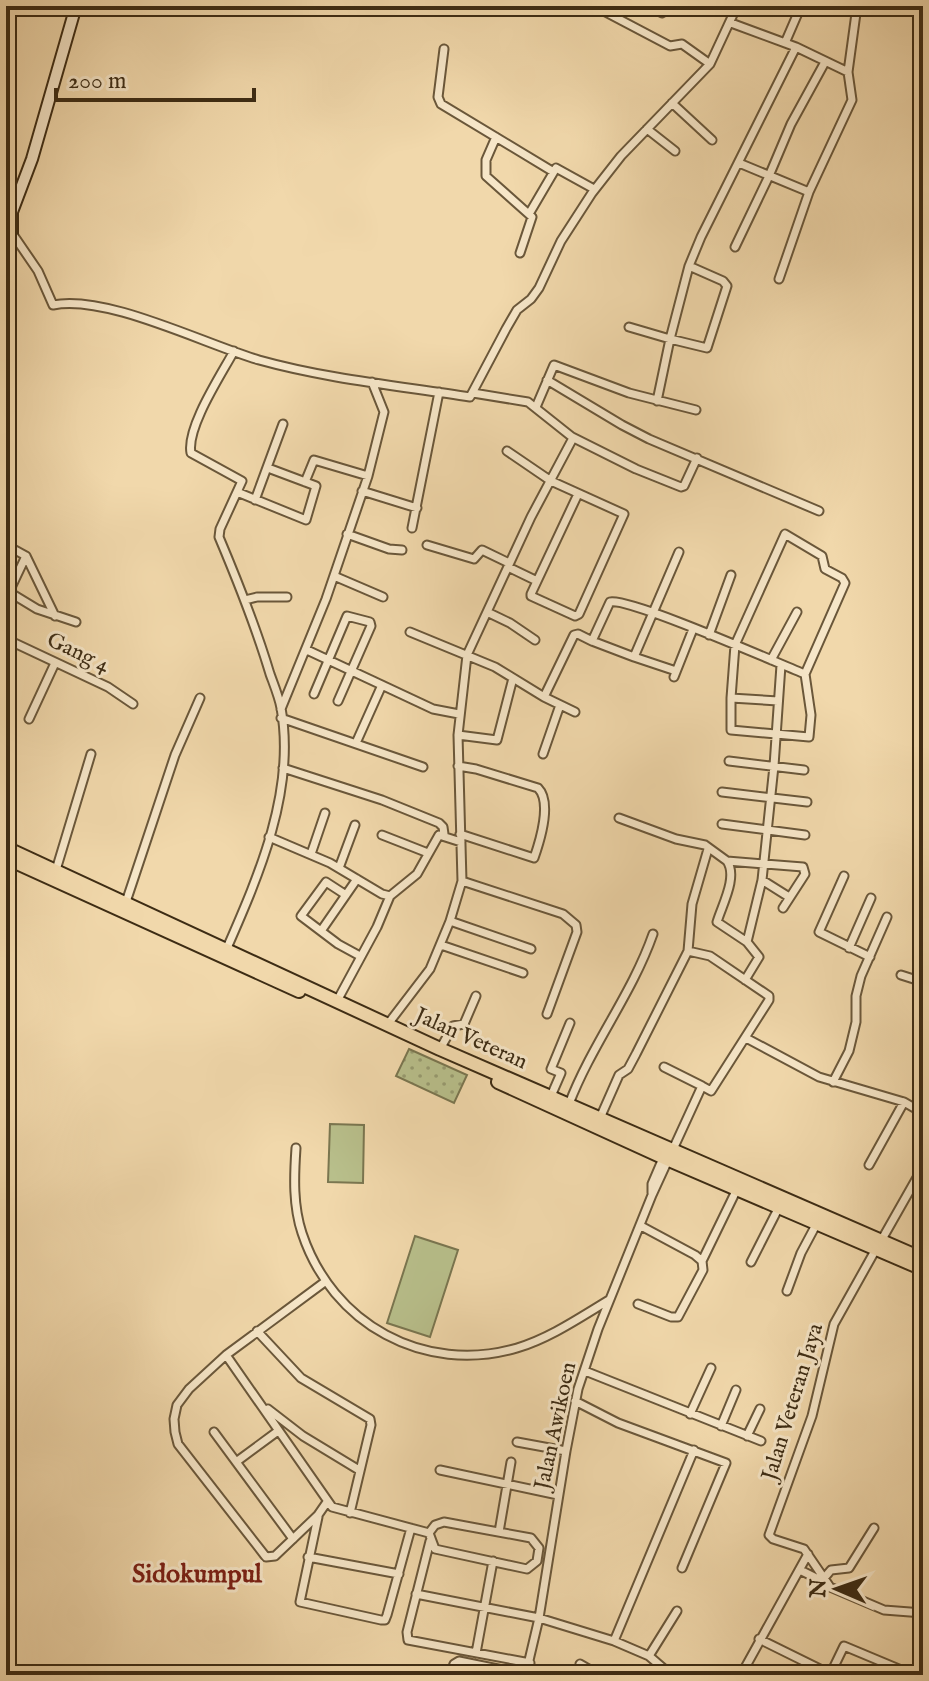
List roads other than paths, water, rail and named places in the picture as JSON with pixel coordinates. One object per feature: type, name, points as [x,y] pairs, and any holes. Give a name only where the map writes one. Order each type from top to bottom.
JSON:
[{"type":"highway","name":"Jalan Veteran","points":[[6,848],[126,902],[208,945],[668,1154],[879,1245],[923,1269]]},
{"type":"highway","name":"Jalan Veteran","points":[[6,858],[175,929]]},
{"type":"highway","name":"Jalan Veteran","points":[[208,945],[227,948],[440,1049],[600,1118],[737,1189],[817,1223],[923,1259]]},
{"type":"main road","points":[[6,252],[12,233],[12,212],[32,159],[76,6]]},
{"type":"street","points":[[594,6],[670,46],[682,44],[710,64]]},
{"type":"street","points":[[649,6],[662,13]]},
{"type":"street","points":[[12,233],[38,271],[53,305],[70,302],[125,314],[304,371],[470,397],[517,310],[539,288],[561,241],[594,189],[607,171],[710,64],[737,6]]},
{"type":"street","points":[[785,43],[801,6]]},
{"type":"street","points":[[779,279],[809,192],[852,100],[848,72],[857,6]]},
{"type":"street","points":[[731,23],[796,47],[848,72]]},
{"type":"street","points":[[657,401],[689,266],[796,47]]},
{"type":"street","points":[[444,49],[439,102],[552,171]]},
{"type":"street","points":[[735,247],[791,124],[825,62]]},
{"type":"street","points":[[672,103],[712,140]]},
{"type":"street","points":[[647,129],[675,151]]},
{"type":"street","points":[[496,137],[486,160],[486,176],[532,218],[520,253]]},
{"type":"street","points":[[739,163],[809,192]]},
{"type":"street","points":[[529,214],[552,171],[560,168],[594,189]]},
{"type":"street","points":[[629,327],[707,348],[727,286],[723,281],[689,266]]},
{"type":"street","points":[[227,948],[256,881],[269,837],[283,768],[281,714],[245,600],[219,537],[241,479],[191,453],[189,449],[195,427],[234,351]]},
{"type":"street","points":[[536,407],[552,366],[556,365],[657,401],[696,410]]},
{"type":"street","points":[[547,380],[622,425],[819,511]]},
{"type":"street","points":[[281,714],[307,650],[368,476],[384,410],[372,382]]},
{"type":"street","points":[[412,528],[439,392]]},
{"type":"street","points":[[473,393],[518,399],[536,407],[573,438],[681,487],[697,458]]},
{"type":"street","points":[[255,500],[283,424]]},
{"type":"street","points":[[388,1024],[424,978],[441,945],[462,881],[458,735],[467,655],[508,565],[573,438]]},
{"type":"street","points":[[507,451],[551,481],[623,512],[625,516],[579,614],[575,616],[531,596],[578,494]]},
{"type":"street","points":[[305,482],[314,460],[368,476]]},
{"type":"street","points":[[237,492],[305,521],[316,486],[268,468]]},
{"type":"street","points":[[362,491],[417,508]]},
{"type":"street","points":[[347,534],[389,549],[402,550]]},
{"type":"street","points":[[787,535],[822,556],[825,569],[845,583],[805,674],[811,715],[809,737],[731,730],[735,645],[783,536],[787,535]]},
{"type":"street","points":[[6,545],[26,556],[55,617]]},
{"type":"street","points":[[427,545],[474,559],[482,550],[537,581]]},
{"type":"street","points":[[634,657],[679,552]]},
{"type":"street","points":[[26,556],[8,591],[55,617],[76,622]]},
{"type":"street","points":[[709,635],[731,575]]},
{"type":"street","points":[[334,576],[383,597]]},
{"type":"street","points":[[245,600],[287,597]]},
{"type":"street","points":[[592,641],[612,600],[625,602],[805,674]]},
{"type":"street","points":[[487,612],[535,640]]},
{"type":"street","points":[[771,660],[797,612]]},
{"type":"street","points":[[314,694],[347,616],[370,622],[371,626],[338,701]]},
{"type":"street","points":[[544,697],[574,635],[675,674],[693,629]]},
{"type":"street","points":[[410,632],[490,664],[575,712]]},
{"type":"street","points":[[6,650],[8,640]]},
{"type":"street","name":"Gang 4","points":[[8,640],[108,687],[133,704]]},
{"type":"street","points":[[307,650],[433,709],[459,714]]},
{"type":"street","points":[[29,719],[55,663]]},
{"type":"street","points":[[747,942],[764,865],[781,665]]},
{"type":"street","points":[[458,735],[497,740],[513,678]]},
{"type":"street","points":[[356,743],[382,685]]},
{"type":"street","points":[[126,902],[175,755],[200,698]]},
{"type":"street","points":[[731,698],[778,701]]},
{"type":"street","points":[[543,754],[560,705]]},
{"type":"street","points":[[281,714],[423,767]]},
{"type":"street","points":[[56,870],[91,754]]},
{"type":"street","points":[[729,761],[804,770]]},
{"type":"street","points":[[337,1001],[390,896],[412,879],[439,835],[534,858],[543,816],[543,796],[538,788],[458,766]]},
{"type":"street","points":[[283,768],[382,800],[439,823],[444,834]]},
{"type":"street","points":[[722,792],[807,802]]},
{"type":"street","points":[[311,854],[325,813]]},
{"type":"street","points":[[619,818],[676,839],[705,845],[727,861],[805,869],[805,874],[783,908]]},
{"type":"street","points":[[722,824],[805,835]]},
{"type":"street","points":[[339,868],[355,825]]},
{"type":"street","points":[[382,835],[428,853]]},
{"type":"street","points":[[269,837],[311,854],[390,896]]},
{"type":"street","points":[[600,1118],[619,1075],[628,1069],[688,951],[692,904],[708,849]]},
{"type":"street","points":[[727,861],[732,871],[717,922],[759,954],[745,980]]},
{"type":"street","points":[[844,876],[819,932],[870,957]]},
{"type":"street","points":[[321,931],[357,879]]},
{"type":"street","points":[[762,880],[789,897]]},
{"type":"street","points":[[462,881],[563,914],[576,925],[577,932],[547,1014]]},
{"type":"street","points":[[346,895],[326,882],[302,912],[303,919],[360,956]]},
{"type":"street","points":[[849,948],[871,898]]},
{"type":"street","points":[[833,1082],[849,1051],[856,1022],[856,996],[887,917]]},
{"type":"street","points":[[450,921],[531,949]]},
{"type":"street","points":[[569,1104],[589,1059],[645,958],[653,934]]},
{"type":"street","points":[[441,945],[523,973]]},
{"type":"street","points":[[664,1067],[711,1091],[769,1000],[769,996],[710,956],[688,951]]},
{"type":"street","points":[[901,975],[923,982]]},
{"type":"street","points":[[440,1049],[453,1026],[464,1024],[476,996]]},
{"type":"street","points":[[551,1096],[561,1073],[551,1069],[570,1023]]},
{"type":"street","points":[[746,1038],[833,1082],[904,1102],[923,1113]]},
{"type":"street","name":"Jalan Awikoen","points":[[527,1674],[575,1401],[668,1154],[702,1086]]},
{"type":"street","points":[[869,1165],[904,1102]]},
{"type":"street","points":[[296,1148],[294,1195],[302,1234],[326,1281],[361,1319],[385,1336],[425,1352],[489,1354],[517,1348],[559,1331],[611,1299]]},
{"type":"street","points":[[879,1245],[923,1167]]},
{"type":"street","points":[[638,1304],[678,1317],[703,1270],[702,1261],[737,1189]]},
{"type":"street","points":[[751,1262],[779,1207]]},
{"type":"street","points":[[787,1291],[801,1253],[817,1223]]},
{"type":"street","points":[[641,1226],[702,1261]]},
{"type":"street","name":"Jalan Veteran Jaya","points":[[808,1554],[797,1546],[771,1539],[770,1533],[812,1416],[834,1324],[879,1245]]},
{"type":"street","points":[[326,1281],[226,1355],[189,1389],[177,1405],[174,1419],[178,1444],[263,1555],[275,1556],[318,1515],[327,1502]]},
{"type":"street","points":[[257,1331],[301,1378],[370,1419],[350,1513]]},
{"type":"street","points":[[226,1355],[327,1502],[337,1510],[411,1528],[430,1537],[435,1549],[527,1569],[534,1566],[539,1553],[534,1539],[444,1522],[435,1525],[430,1537],[407,1632],[408,1640],[530,1663]]},
{"type":"street","points":[[690,1414],[711,1368]]},
{"type":"street","points":[[585,1371],[761,1441]]},
{"type":"street","points":[[721,1426],[736,1390]]},
{"type":"street","points":[[575,1401],[618,1423],[725,1462],[726,1466],[682,1568]]},
{"type":"street","points":[[262,1404],[303,1436],[359,1470]]},
{"type":"street","points":[[747,1436],[760,1409]]},
{"type":"street","points":[[236,1462],[278,1431]]},
{"type":"street","points":[[214,1432],[293,1539]]},
{"type":"street","points":[[517,1442],[566,1451]]},
{"type":"street","points":[[614,1641],[694,1450]]},
{"type":"street","points":[[499,1532],[511,1462]]},
{"type":"street","points":[[440,1470],[558,1495]]},
{"type":"street","points":[[318,1515],[300,1602],[381,1620],[385,1620],[387,1615],[411,1528]]},
{"type":"street","points":[[800,1570],[814,1578],[825,1577],[831,1570],[849,1568],[874,1528]]},
{"type":"street","points":[[539,1553],[548,1555]]},
{"type":"street","points":[[741,1675],[808,1554],[830,1587],[884,1610],[923,1613]]},
{"type":"street","points":[[308,1557],[399,1574]]},
{"type":"street","points":[[476,1653],[493,1561]]},
{"type":"street","points":[[416,1594],[539,1618],[614,1641],[649,1656],[671,1675]]},
{"type":"street","points":[[649,1656],[677,1611]]},
{"type":"street","points":[[759,1639],[831,1675],[844,1646],[922,1675]]},
{"type":"street","points":[[450,1675],[454,1664],[459,1661],[527,1674]]},
{"type":"street","points":[[580,1664],[599,1675]]},
{"type":"district","name":"Sidokumpul","points":[[197,1574]]}]
